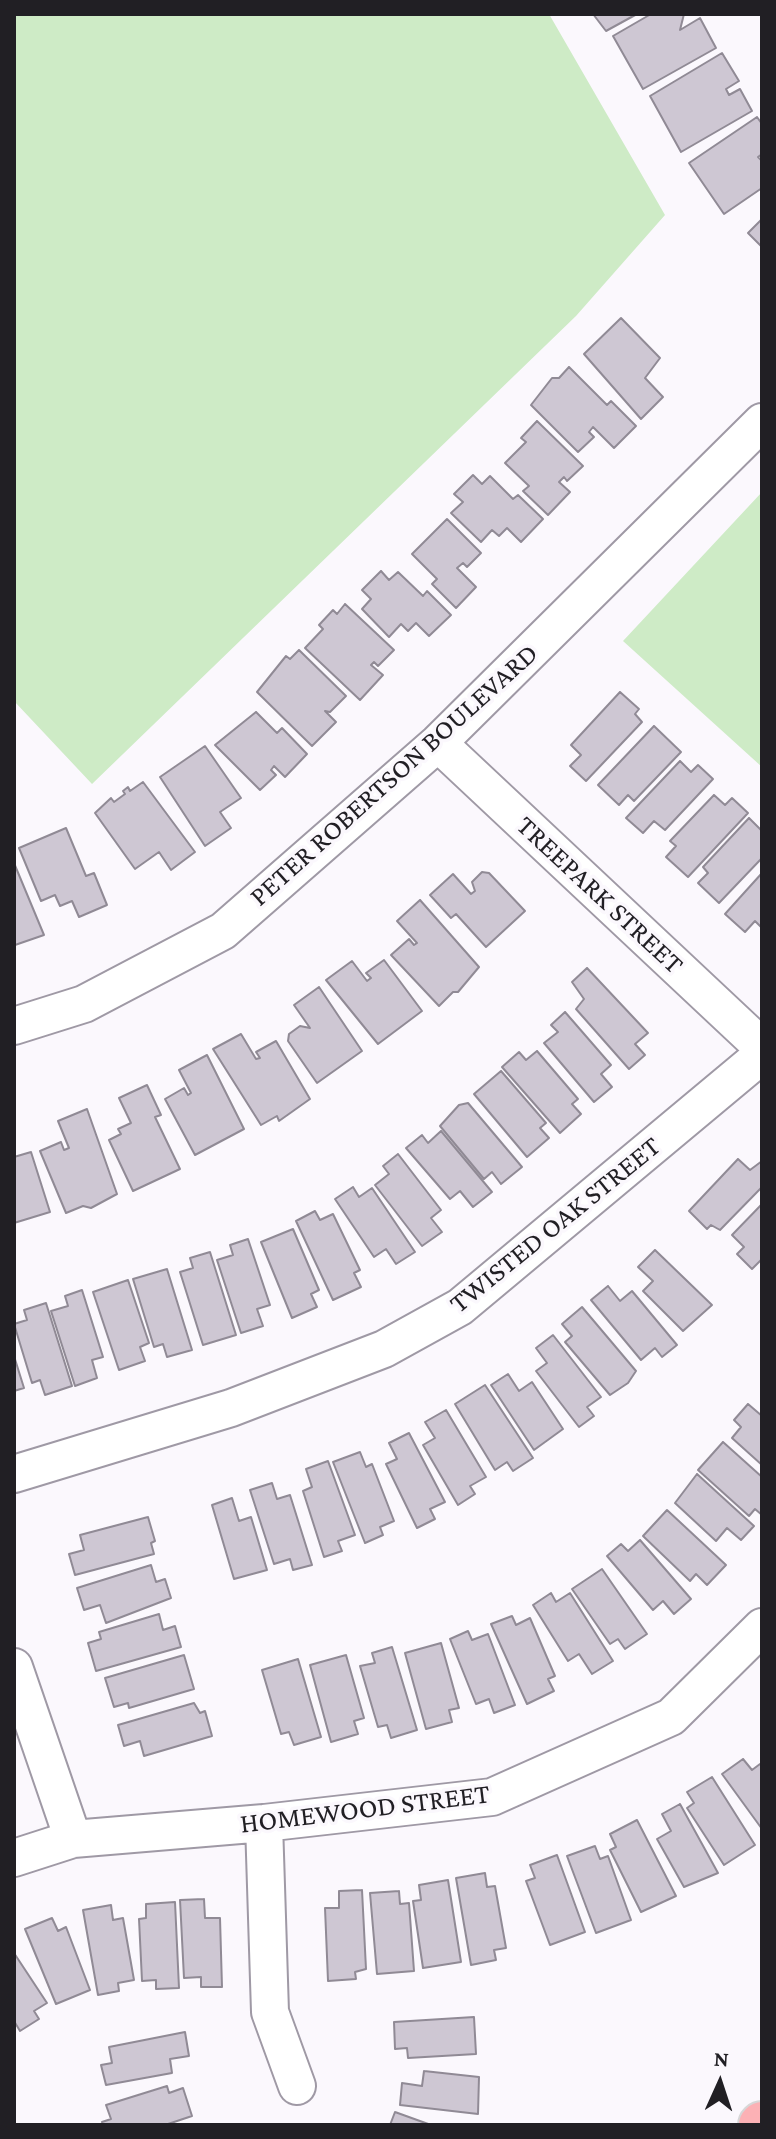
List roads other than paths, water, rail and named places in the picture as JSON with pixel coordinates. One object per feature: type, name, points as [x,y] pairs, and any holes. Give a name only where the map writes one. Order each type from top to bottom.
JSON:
[{"type":"street","name":"PETER ROBERTSON BOULEVARD","points":[[14,1026],[84,1004],[223,931],[438,743],[762,422]]},
{"type":"street","name":"TREEPARK STREET","points":[[438,743],[762,1047]]},
{"type":"street","name":"TWISTED OAK STREET","points":[[14,1474],[231,1408],[384,1349],[460,1307],[762,1055]]},
{"type":"street","name":"HOMEWOOD STREET","points":[[14,1858],[73,1839],[264,1823],[492,1797],[671,1717],[762,1627]]},
{"type":"street","points":[[14,1667],[73,1839]]},
{"type":"street","points":[[264,1823],[270,2012],[297,2086]]}]
